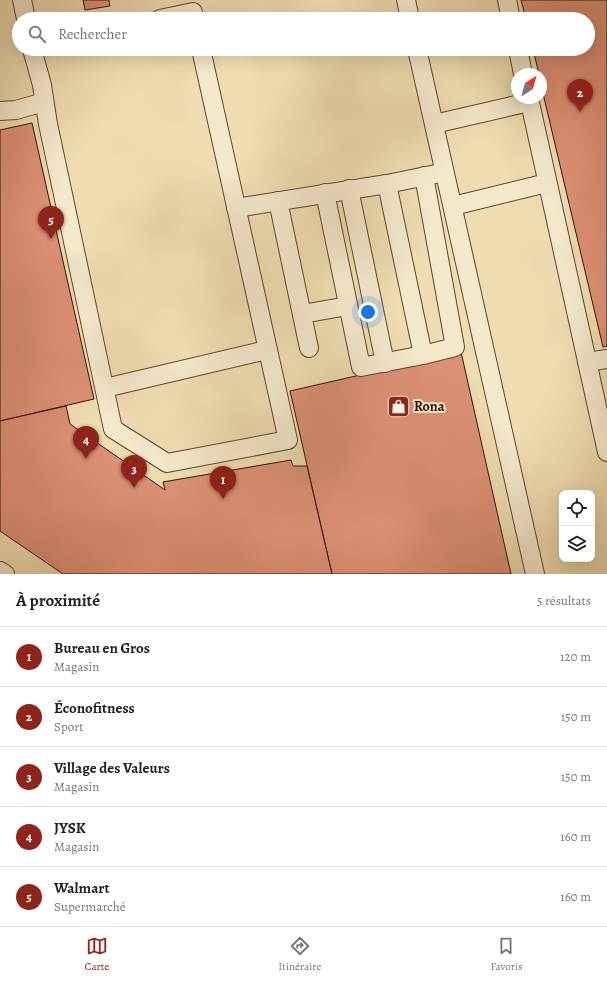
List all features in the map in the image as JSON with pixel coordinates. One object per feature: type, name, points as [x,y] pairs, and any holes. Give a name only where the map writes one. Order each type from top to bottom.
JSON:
[{"type":"lane","points":[[22,0],[25,12]]},
{"type":"lane","points":[[406,0],[409,12]]},
{"type":"lane","points":[[507,0],[510,12]]},
{"type":"lane","points":[[34,56],[42,85],[44,102],[113,428],[167,463],[288,440],[203,56]]},
{"type":"lane","points":[[419,56],[535,574]]},
{"type":"lane","points":[[519,56],[522,68]]},
{"type":"lane","points":[[0,111],[16,110],[44,102]]},
{"type":"lane","points":[[434,124],[513,104]]},
{"type":"lane","points":[[530,104],[607,452]]},
{"type":"lane","points":[[236,208],[387,184],[445,173]]},
{"type":"lane","points":[[325,193],[361,367],[455,347],[424,176]]},
{"type":"lane","points":[[452,206],[547,183]]},
{"type":"lane","points":[[387,184],[423,355]]},
{"type":"lane","points":[[349,189],[385,362]]},
{"type":"lane","points":[[278,201],[309,348]]},
{"type":"lane","points":[[442,274],[467,270]]},
{"type":"lane","points":[[302,314],[348,306]]},
{"type":"lane","points":[[105,388],[268,350]]},
{"type":"lane","points":[[587,362],[607,359]]},
{"type":"lane","points":[[0,571],[5,574]]},
{"type":"building","points":[[83,0],[109,0],[110,6],[85,10]]},
{"type":"building","points":[[521,0],[607,0],[607,346],[603,347],[545,104],[547,104],[547,68],[538,68],[535,56],[595,56],[595,12],[524,12]]},
{"type":"building","points":[[32,123],[94,399],[0,421],[0,130]]},
{"type":"building","points":[[461,352],[511,574],[332,574],[290,391]]},
{"type":"building","points":[[66,406],[70,424],[165,490],[163,482],[291,460],[293,466],[307,466],[332,574],[63,574],[0,531],[0,421]]},
{"type":"place","name":"Éconofitness","points":[[580,112]]},
{"type":"place","name":"Walmart","points":[[51,239]]},
{"type":"place","name":"Rona","points":[[399,406]]},
{"type":"place","name":"JYSK","points":[[86,459]]},
{"type":"place","name":"Village des Valeurs","points":[[134,488]]},
{"type":"place","name":"Bureau en Gros","points":[[223,499]]}]
